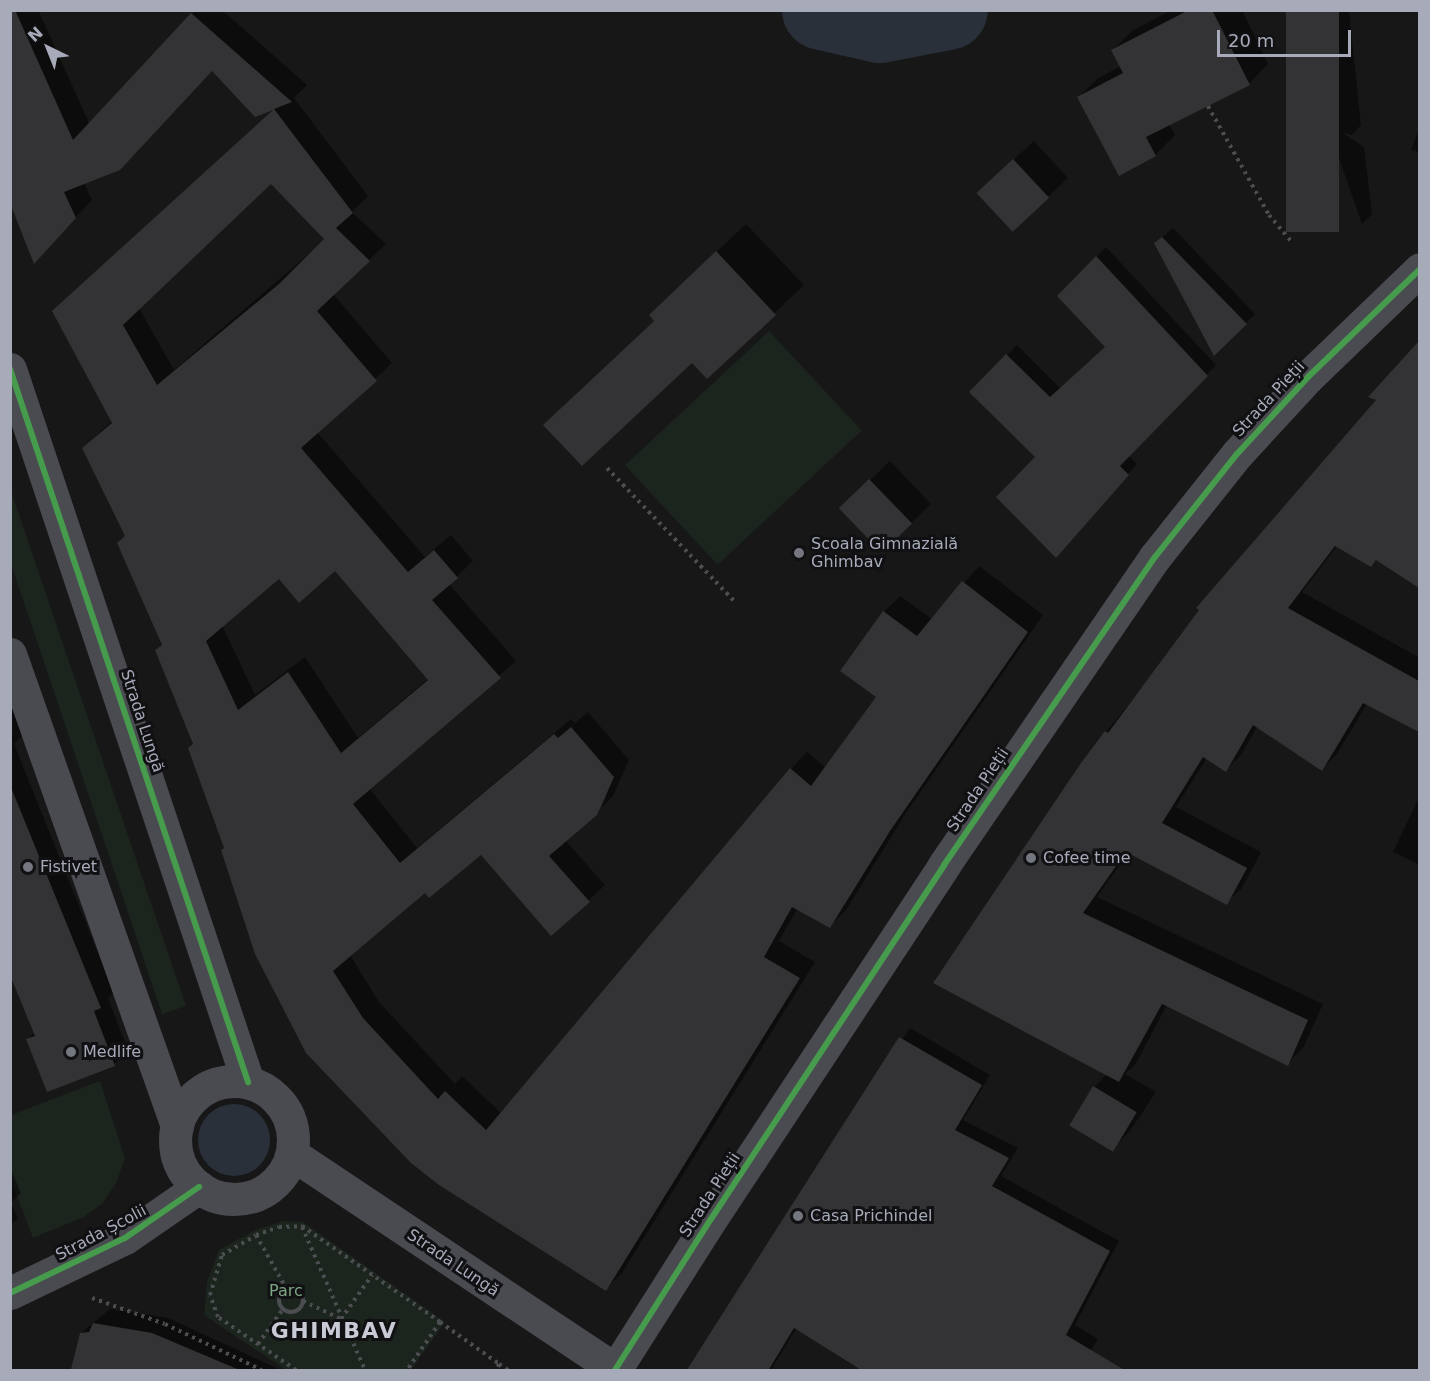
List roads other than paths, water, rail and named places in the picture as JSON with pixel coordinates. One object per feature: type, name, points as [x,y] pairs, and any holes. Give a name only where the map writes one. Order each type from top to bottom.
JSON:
[{"type":"street","name":"Strada Pieții","points":[[615,1370],[925,895],[1155,557],[1269,419],[1419,269]]},
{"type":"street","name":"Strada Lungă","points":[[10,369],[248,1082]]},
{"type":"street","points":[[10,654],[177,1126],[178,1160],[199,1187],[235,1199],[254,1196],[271,1186],[284,1172],[292,1154],[289,1117],[280,1101],[248,1082],[229,1080],[196,1094],[177,1126]]},
{"type":"street","name":"Strada Lungă","points":[[292,1154],[615,1370]]},
{"type":"street","name":"Strada Școlii","points":[[10,1293],[125,1238],[199,1187]]},
{"type":"waterway","points":[[822,10],[880,23],[948,10]]},
{"type":"place","name":"Scoala Gimnazială Ghimbav","points":[[799,553]]},
{"type":"place","name":"Cofee time","points":[[1031,858]]},
{"type":"place","name":"Fistivet","points":[[28,867]]},
{"type":"place","name":"Medlife","points":[[71,1052]]},
{"type":"place","name":"Casa Prichindel","points":[[798,1216]]},
{"type":"district","name":"GHIMBAV","points":[[334,1331]]},
{"type":"park label","name":"Parc","points":[[286,1291]]}]
